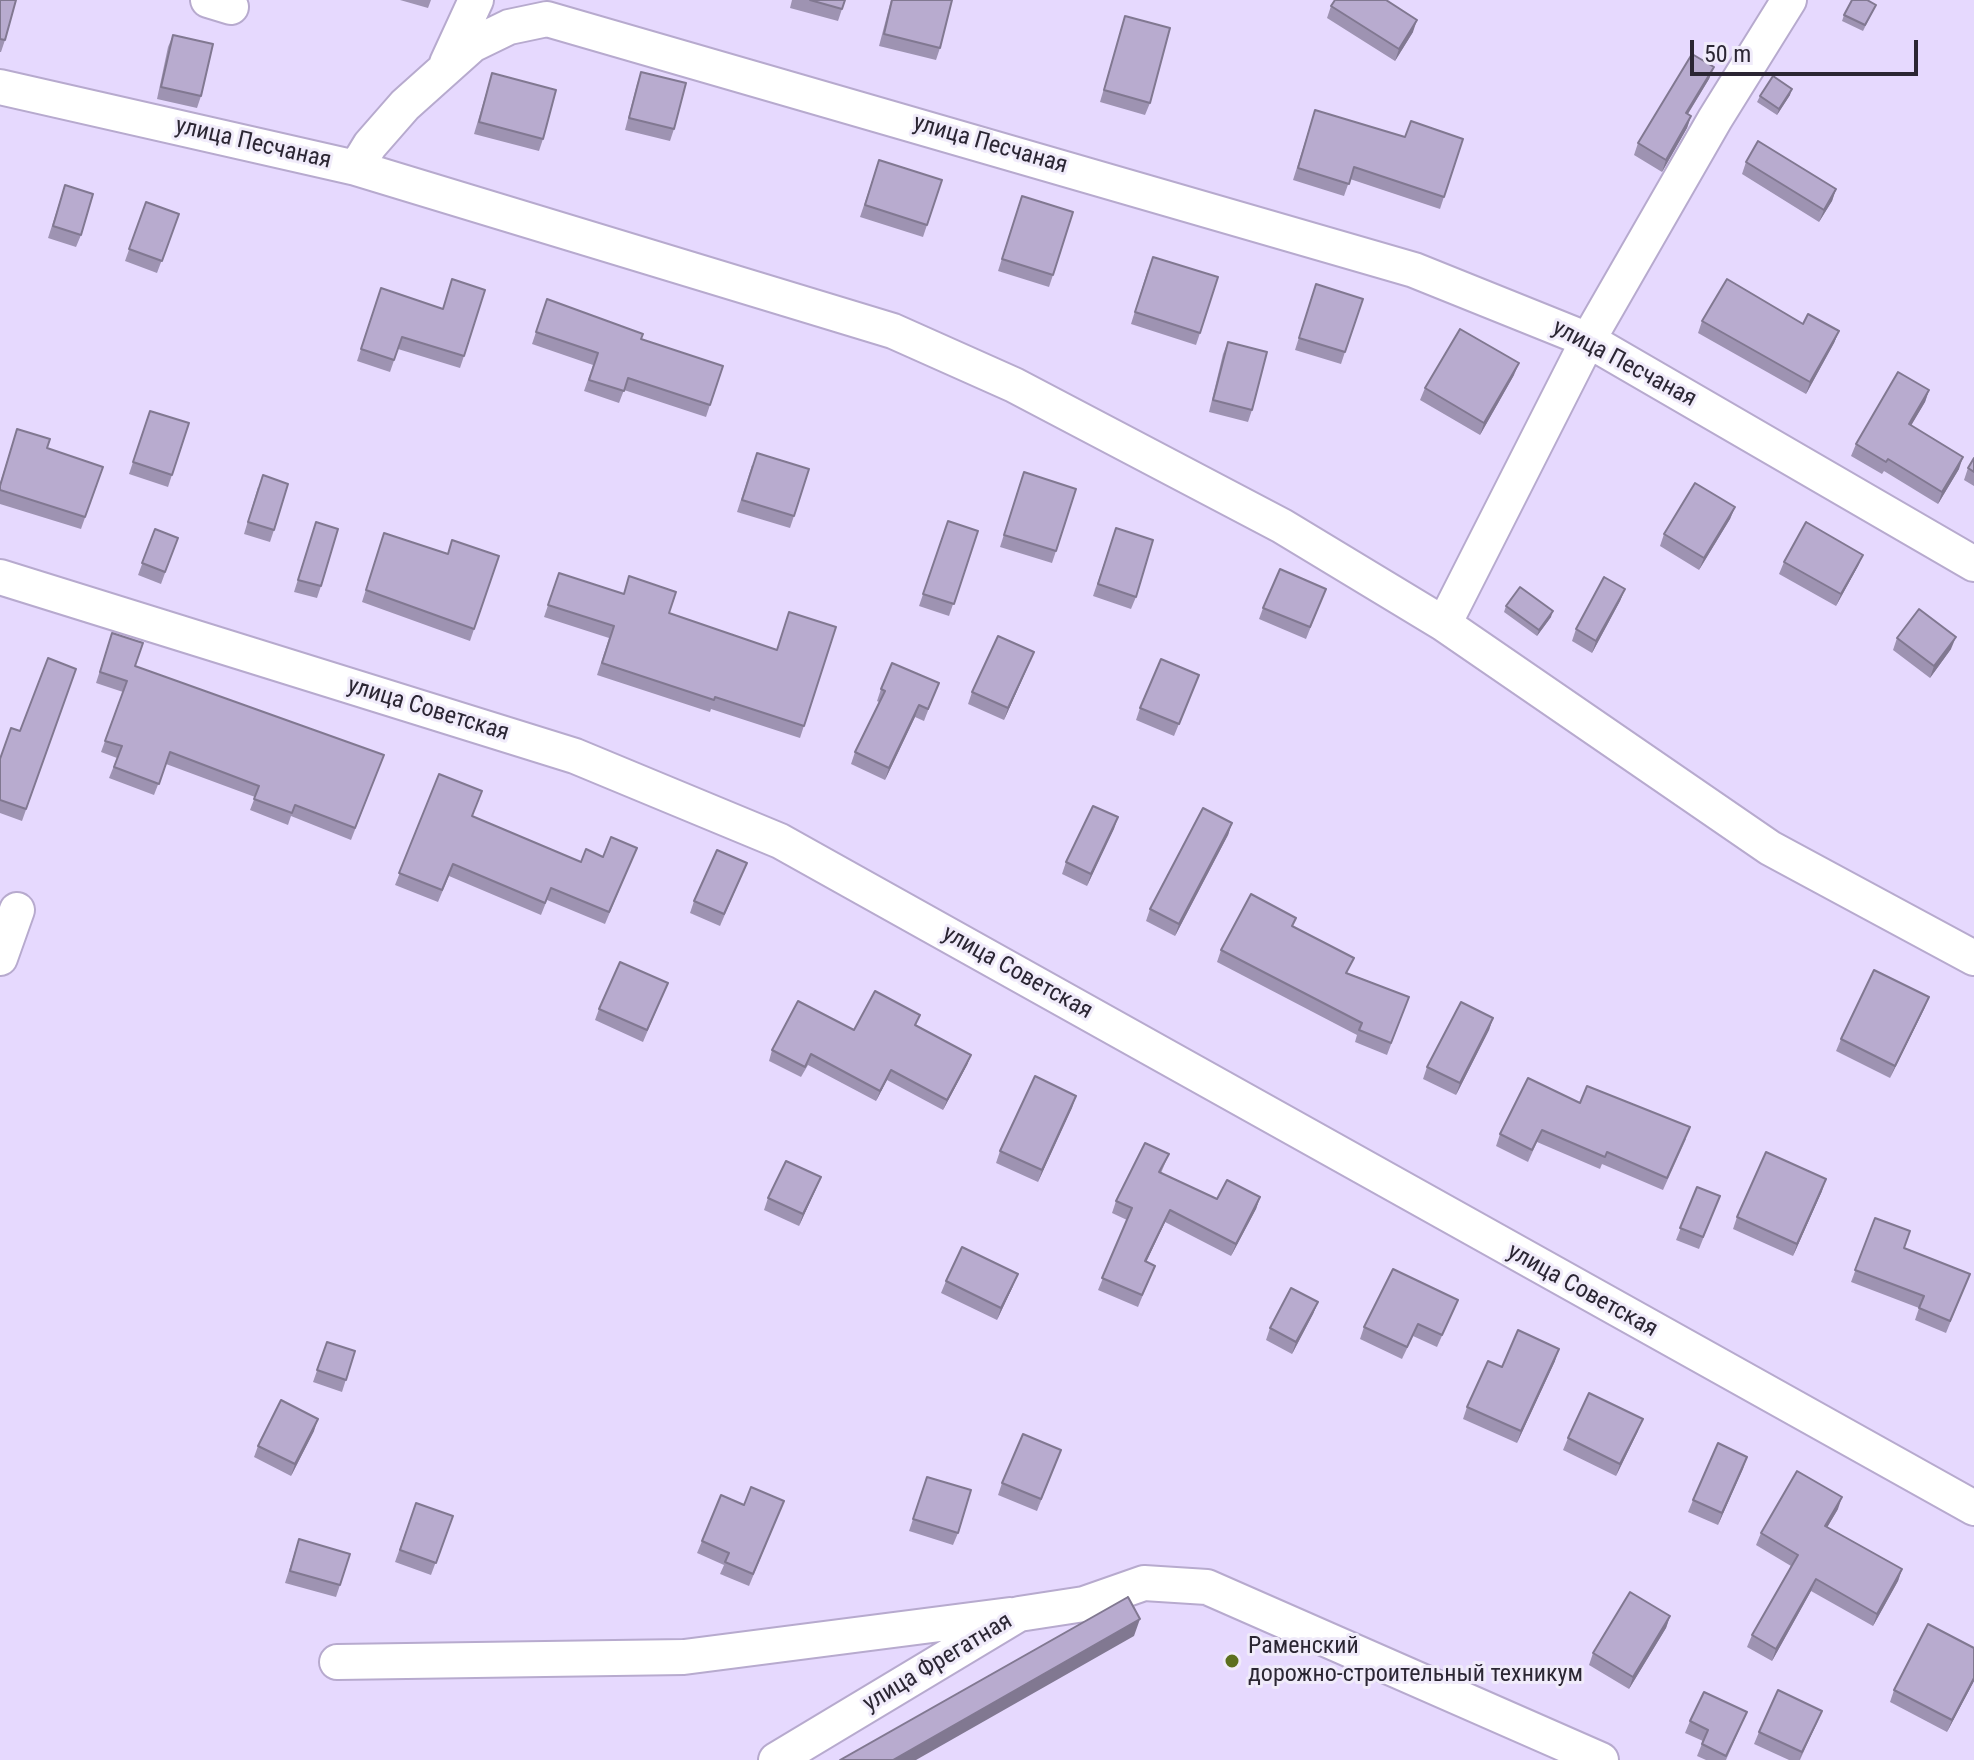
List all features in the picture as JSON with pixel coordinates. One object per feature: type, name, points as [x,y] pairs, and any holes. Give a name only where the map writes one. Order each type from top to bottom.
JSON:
[{"type":"street","points":[[443,70],[476,0]]},
{"type":"street","points":[[1444,624],[1588,340],[1715,119],[1789,0]]},
{"type":"street","name":"улица Песчаная","points":[[0,87],[356,168],[370,145],[405,105],[443,70],[484,39],[509,27],[547,19],[1414,270],[1588,340],[1974,564]]},
{"type":"street","points":[[356,168],[893,331],[1014,385],[1282,526],[1444,624],[1770,848],[1974,958]]},
{"type":"street","name":"улица Советская","points":[[0,577],[575,756],[780,841],[1974,1508]]},
{"type":"street","points":[[0,958],[17,910]]},
{"type":"street","name":"улица Фрегатная","points":[[776,1760],[1019,1614],[1084,1604],[1144,1583],[1207,1587],[1601,1760]]},
{"type":"street","points":[[337,1662],[684,1657],[1019,1614]]},
{"type":"building","points":[[0,0],[16,0],[5,40],[0,39]]},
{"type":"building","points":[[810,0],[845,0],[842,9]]},
{"type":"building","points":[[892,0],[952,0],[940,48],[884,34]]},
{"type":"building","points":[[1335,0],[1386,0],[1417,20],[1399,49],[1331,6]]},
{"type":"building","points":[[1852,0],[1867,0],[1876,5],[1865,25],[1844,15]]},
{"type":"building","points":[[1125,16],[1170,28],[1150,103],[1104,90]]},
{"type":"building","points":[[173,35],[213,44],[201,96],[161,87]]},
{"type":"building","points":[[1692,54],[1714,67],[1686,113],[1691,116],[1666,160],[1638,143]]},
{"type":"building","points":[[641,72],[686,83],[674,129],[629,118]]},
{"type":"building","points":[[492,73],[556,90],[543,139],[479,122]]},
{"type":"building","points":[[1773,76],[1792,89],[1779,109],[1760,96]]},
{"type":"building","points":[[1315,110],[1405,137],[1411,121],[1463,139],[1444,197],[1354,167],[1349,184],[1298,168]]},
{"type":"building","points":[[1758,141],[1836,189],[1824,210],[1746,162]]},
{"type":"building","points":[[879,160],[942,180],[927,225],[865,205]]},
{"type":"building","points":[[65,185],[93,194],[81,235],[53,226]]},
{"type":"building","points":[[1022,196],[1073,212],[1053,275],[1002,259]]},
{"type":"building","points":[[146,202],[179,214],[162,261],[129,249]]},
{"type":"building","points":[[1153,257],[1218,277],[1200,333],[1135,312]]},
{"type":"building","points":[[452,279],[485,290],[464,356],[402,337],[394,360],[361,349],[381,288],[443,309]]},
{"type":"building","points":[[1727,279],[1803,324],[1808,314],[1839,331],[1810,382],[1702,321]]},
{"type":"building","points":[[1316,284],[1363,299],[1345,352],[1299,338]]},
{"type":"building","points":[[547,299],[643,334],[641,339],[723,366],[710,405],[628,378],[624,391],[589,380],[598,353],[536,332]]},
{"type":"building","points":[[1460,329],[1519,363],[1484,423],[1425,388]]},
{"type":"building","points":[[1228,342],[1267,352],[1252,410],[1213,400]]},
{"type":"building","points":[[1898,372],[1929,390],[1909,424],[1963,457],[1942,492],[1888,459],[1886,462],[1856,444]]},
{"type":"building","points":[[150,411],[189,423],[172,475],[133,462]]},
{"type":"building","points":[[17,429],[50,439],[47,448],[103,467],[85,517],[0,490]]},
{"type":"building","points":[[757,453],[809,469],[794,516],[742,500]]},
{"type":"building","points":[[1974,458],[1974,472],[1968,468]]},
{"type":"building","points":[[1024,472],[1076,489],[1056,551],[1004,535]]},
{"type":"building","points":[[263,475],[288,484],[274,530],[248,522]]},
{"type":"building","points":[[1695,483],[1735,507],[1704,558],[1664,534]]},
{"type":"building","points":[[948,521],[978,531],[954,604],[923,594]]},
{"type":"building","points":[[316,522],[338,529],[321,586],[298,580]]},
{"type":"building","points":[[1806,522],[1863,555],[1841,594],[1784,562]]},
{"type":"building","points":[[1116,528],[1153,540],[1136,597],[1098,584]]},
{"type":"building","points":[[155,529],[178,538],[165,572],[142,563]]},
{"type":"building","points":[[384,533],[448,554],[452,540],[499,556],[474,629],[366,590]]},
{"type":"building","points":[[1280,569],[1326,589],[1310,627],[1263,608]]},
{"type":"building","points":[[559,573],[624,594],[629,576],[676,592],[669,613],[777,650],[789,612],[836,627],[804,726],[602,663],[614,626],[548,605]]},
{"type":"building","points":[[1604,577],[1625,589],[1596,641],[1576,629]]},
{"type":"building","points":[[1520,587],[1553,611],[1539,630],[1506,606]]},
{"type":"building","points":[[1919,609],[1956,637],[1934,666],[1897,638]]},
{"type":"building","points":[[112,633],[143,643],[135,666],[384,755],[355,828],[295,805],[292,813],[254,799],[259,786],[170,752],[159,784],[114,767],[122,746],[105,741],[127,681],[100,672]]},
{"type":"building","points":[[998,636],[1034,652],[1008,708],[972,692]]},
{"type":"building","points":[[48,658],[76,669],[26,809],[0,800],[0,759],[11,728],[20,731]]},
{"type":"building","points":[[1161,659],[1199,675],[1179,724],[1140,708]]},
{"type":"building","points":[[892,663],[939,683],[928,709],[919,705],[889,768],[855,752],[885,691],[881,689]]},
{"type":"building","points":[[439,774],[482,791],[472,816],[581,862],[586,849],[603,857],[611,837],[637,848],[609,912],[551,888],[545,903],[453,864],[442,890],[399,873]]},
{"type":"building","points":[[1093,806],[1118,817],[1091,874],[1066,862]]},
{"type":"building","points":[[1203,808],[1232,823],[1179,924],[1150,909]]},
{"type":"building","points":[[717,850],[747,863],[724,914],[694,901]]},
{"type":"building","points":[[1251,894],[1296,918],[1292,926],[1354,958],[1346,973],[1409,997],[1391,1043],[1359,1030],[1362,1023],[1221,950]]},
{"type":"building","points":[[620,962],[668,983],[647,1030],[599,1009]]},
{"type":"building","points":[[1874,970],[1929,997],[1895,1066],[1841,1039]]},
{"type":"building","points":[[875,991],[920,1015],[915,1025],[971,1055],[947,1100],[891,1070],[880,1091],[811,1054],[805,1067],[772,1050],[798,1001],[854,1030]]},
{"type":"building","points":[[1461,1002],[1493,1018],[1460,1083],[1427,1067]]},
{"type":"building","points":[[1035,1076],[1076,1096],[1042,1170],[1000,1151]]},
{"type":"building","points":[[1528,1078],[1580,1103],[1587,1086],[1690,1127],[1667,1178],[1607,1152],[1605,1157],[1542,1130],[1532,1150],[1500,1134]]},
{"type":"building","points":[[1145,1143],[1169,1154],[1159,1172],[1217,1199],[1227,1180],[1260,1197],[1236,1244],[1170,1210],[1145,1261],[1155,1266],[1142,1295],[1102,1278],[1132,1208],[1116,1201]]},
{"type":"building","points":[[1766,1152],[1826,1179],[1797,1244],[1737,1217]]},
{"type":"building","points":[[786,1161],[821,1177],[803,1214],[768,1198]]},
{"type":"building","points":[[1697,1187],[1720,1196],[1703,1237],[1680,1228]]},
{"type":"building","points":[[1875,1218],[1910,1231],[1904,1248],[1970,1274],[1950,1321],[1919,1308],[1924,1296],[1855,1270]]},
{"type":"building","points":[[962,1247],[1018,1274],[1001,1308],[946,1281]]},
{"type":"building","points":[[1393,1269],[1458,1300],[1442,1335],[1418,1324],[1407,1347],[1364,1327]]},
{"type":"building","points":[[1291,1288],[1318,1302],[1296,1342],[1270,1328]]},
{"type":"building","points":[[1518,1330],[1559,1349],[1521,1431],[1467,1407],[1488,1361],[1502,1367]]},
{"type":"building","points":[[327,1342],[355,1351],[346,1380],[317,1370]]},
{"type":"building","points":[[1589,1393],[1643,1419],[1620,1464],[1568,1438]]},
{"type":"building","points":[[281,1400],[318,1419],[295,1464],[258,1446]]},
{"type":"building","points":[[1023,1434],[1061,1450],[1041,1499],[1002,1483]]},
{"type":"building","points":[[1718,1443],[1747,1457],[1722,1513],[1693,1500]]},
{"type":"building","points":[[1797,1471],[1842,1497],[1825,1526],[1902,1569],[1877,1614],[1816,1579],[1776,1649],[1752,1635],[1798,1555],[1761,1533]]},
{"type":"building","points":[[927,1477],[971,1490],[958,1533],[913,1519]]},
{"type":"building","points":[[751,1487],[784,1501],[753,1574],[725,1562],[729,1553],[702,1541],[721,1495],[744,1505]]},
{"type":"building","points":[[416,1503],[453,1516],[436,1563],[400,1550]]},
{"type":"building","points":[[299,1539],[350,1554],[340,1585],[290,1571]]},
{"type":"building","points":[[1630,1592],[1670,1616],[1633,1677],[1593,1653]]},
{"type":"building","points":[[1128,1597],[1140,1619],[893,1760],[840,1760]]},
{"type":"building","points":[[1928,1624],[1974,1648],[1974,1678],[1952,1720],[1894,1690]]},
{"type":"building","points":[[1778,1690],[1822,1711],[1802,1752],[1759,1732]]},
{"type":"building","points":[[1704,1692],[1747,1712],[1726,1756],[1702,1744],[1708,1730],[1690,1721]]},
{"type":"place","name":"Раменский дорожно-строительный техникум","points":[[1232,1661]]}]
